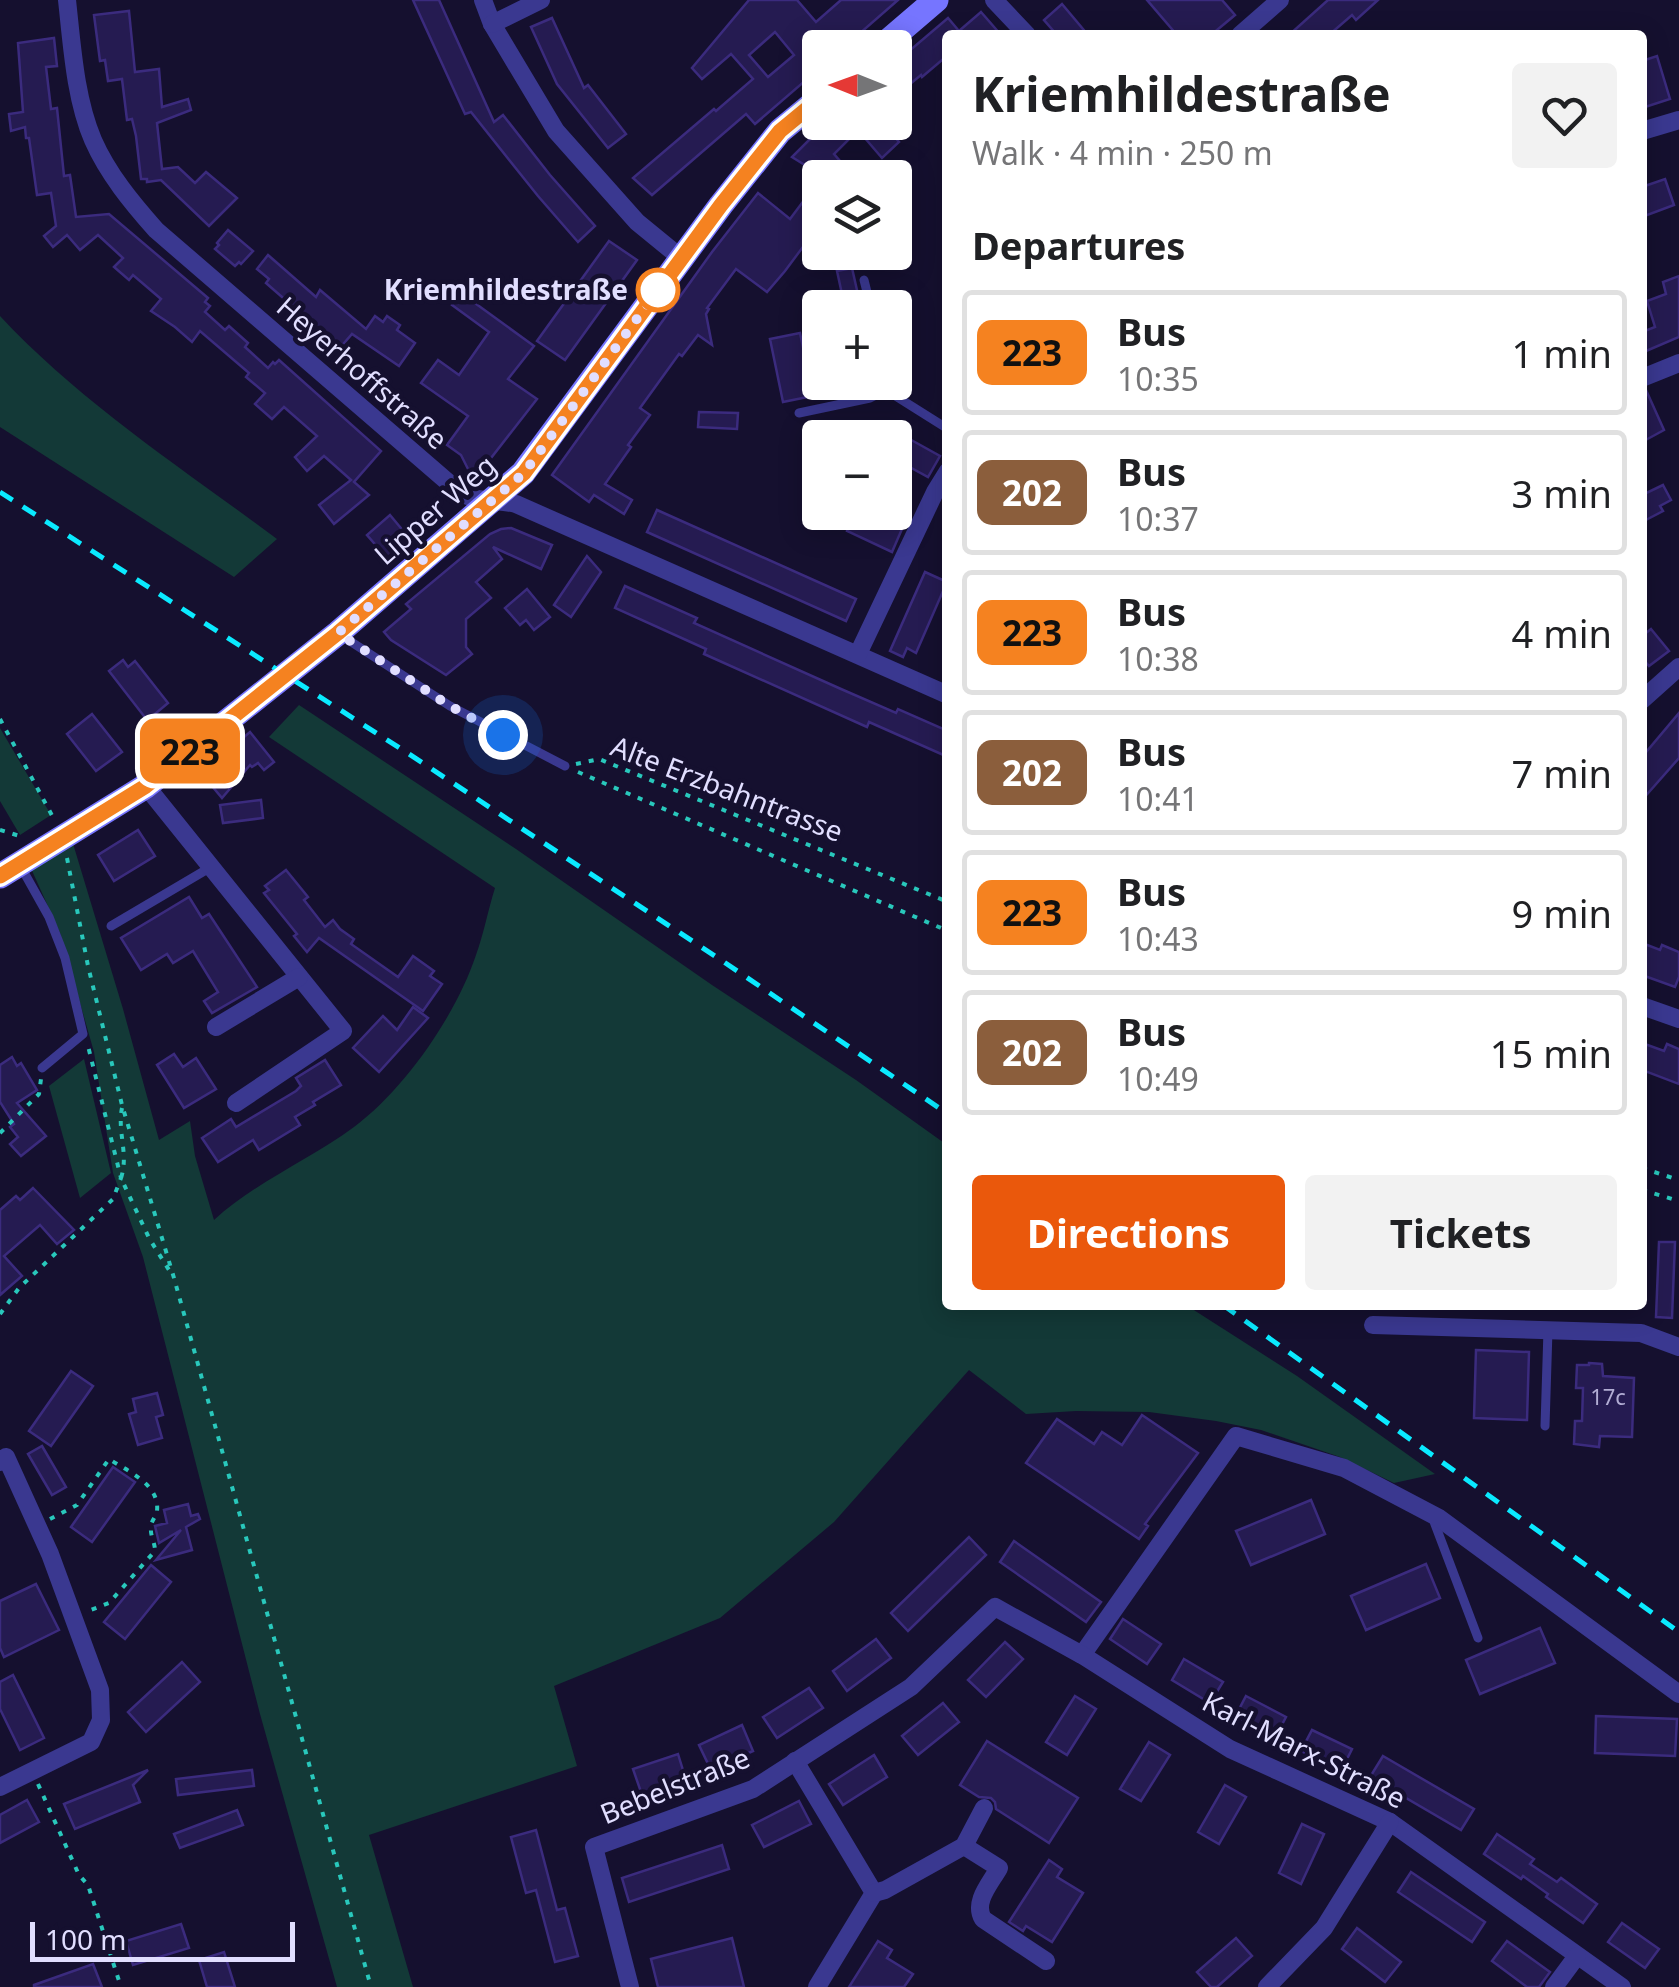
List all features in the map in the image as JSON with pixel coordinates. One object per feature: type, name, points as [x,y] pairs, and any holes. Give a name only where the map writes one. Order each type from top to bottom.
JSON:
[{"type":"street","name":"Heyerhoffstraße","points":[[67,0],[83,107],[92,137],[104,162],[137,208],[156,230],[457,490],[472,499],[516,504],[942,692]]},
{"type":"street","points":[[483,0],[492,24],[556,130],[636,222],[681,258]]},
{"type":"street","points":[[492,24],[541,0]]},
{"type":"street","points":[[901,30],[936,0]]},
{"type":"street","points":[[994,0],[1022,30]]},
{"type":"street","points":[[1246,30],[1280,0]]},
{"type":"street","name":"Lipper Weg","points":[[10,870],[146,786],[338,633],[524,473],[681,258],[780,131],[802,113]]},
{"type":"street","points":[[1647,130],[1679,120]]},
{"type":"street","points":[[1647,376],[1679,363]]},
{"type":"street","points":[[858,654],[942,480]]},
{"type":"street","points":[[1647,696],[1679,667]]},
{"type":"street","points":[[146,786],[343,1031],[236,1103]]},
{"type":"street","points":[[216,1027],[299,977]]},
{"type":"street","points":[[1647,1008],[1679,1019]]},
{"type":"street","points":[[1373,1325],[1641,1333],[1679,1348]]},
{"type":"street","points":[[1082,1655],[1236,1436],[1344,1468],[1432,1514],[1679,1694]]},
{"type":"street","points":[[0,1787],[91,1742],[102,1720],[100,1690],[73,1617],[36,1524],[3,1459]]},
{"type":"street","name":"Karl-Marx-Straße","points":[[995,1608],[1082,1655],[1230,1748],[1390,1822],[1622,1987]]},
{"type":"street","name":"Bebelstraße","points":[[630,1987],[594,1847],[753,1789],[911,1687],[995,1608]]},
{"type":"street","points":[[796,1762],[874,1893]]},
{"type":"street","points":[[817,1987],[874,1893],[964,1846],[984,1808]]},
{"type":"street","points":[[1266,1987],[1324,1928],[1390,1822]]},
{"type":"street","points":[[964,1846],[1000,1868],[979,1902],[979,1914],[1046,1961]]},
{"type":"street","points":[[1554,1987],[1578,1956]]},
{"type":"lane","points":[[864,280],[866,290]]},
{"type":"lane","points":[[800,413],[861,400]]},
{"type":"lane","points":[[906,400],[942,425]]},
{"type":"lane","points":[[338,633],[450,706],[565,766]]},
{"type":"lane","points":[[112,926],[211,866]]},
{"type":"lane","points":[[10,870],[49,917],[65,958],[83,1034],[42,1068]]},
{"type":"lane","points":[[1545,1426],[1548,1330]]},
{"type":"lane","points":[[1432,1514],[1478,1638]]},
{"type":"path","points":[[0,719],[64,838],[88,966],[122,1105],[174,1278],[371,1987]]},
{"type":"path","name":"Alte Erzbahntrasse","points":[[565,766],[600,759],[942,900]]},
{"type":"path","points":[[565,766],[942,928]]},
{"type":"path","points":[[83,1034],[121,1178],[174,1278]]},
{"type":"path","points":[[0,1133],[40,1094],[42,1068]]},
{"type":"path","points":[[0,1314],[2,1305],[113,1199],[126,1163],[119,1124],[122,1105]]},
{"type":"path","points":[[1647,1170],[1679,1180]]},
{"type":"path","points":[[1647,1192],[1679,1202]]},
{"type":"path","points":[[36,1524],[76,1505],[109,1459],[151,1487],[158,1510],[150,1526],[154,1551],[109,1603],[73,1617]]},
{"type":"path","points":[[32,1772],[79,1875],[88,1884],[121,1987]]},
{"type":"green space","points":[[0,316],[98,406],[277,539],[234,577],[0,427]]},
{"type":"green space","points":[[299,705],[942,1141],[942,1310],[1194,1310],[1297,1376],[1435,1474],[1394,1483],[1340,1457],[1261,1430],[1216,1421],[1149,1412],[1026,1414],[969,1370],[834,1522],[720,1618],[554,1686],[577,1766],[369,1835],[413,1987],[337,1987],[260,1714],[143,1257],[113,1173],[94,1052],[60,933],[29,864],[71,837],[159,1140],[190,1121],[195,1156],[214,1220],[246,1194],[354,1127],[410,1072],[456,1002],[479,947],[495,888],[269,737]]},
{"type":"green space","points":[[0,728],[51,815],[20,835],[0,801]]},
{"type":"green space","points":[[84,1059],[111,1173],[80,1198],[49,1086]]},
{"type":"building","points":[[413,0],[439,0],[494,122],[503,115],[595,226],[578,242],[471,112],[465,114]]},
{"type":"building","points":[[749,0],[797,0],[816,22],[841,0],[898,0],[864,30],[802,30],[802,84],[755,124],[746,114],[652,195],[633,178],[753,79],[731,54],[702,79],[692,68]],"holes":[[[775,32],[794,55],[768,77],[749,55]]]},
{"type":"building","points":[[1147,0],[1222,0],[1235,15],[1217,30],[1173,30]]},
{"type":"building","points":[[1328,0],[1378,0],[1356,20],[1352,15],[1335,30],[1295,30]]},
{"type":"building","points":[[1062,4],[1084,30],[1053,30],[1044,20]]},
{"type":"building","points":[[129,11],[135,72],[159,69],[162,107],[188,99],[191,110],[157,123],[162,169],[178,167],[195,183],[206,172],[237,198],[209,226],[161,180],[141,179],[136,136],[132,119],[127,120],[122,79],[108,81],[105,60],[100,61],[94,15]]},
{"type":"building","points":[[981,12],[997,30],[960,30]]},
{"type":"building","points":[[552,18],[584,88],[588,85],[626,134],[608,148],[557,84],[531,27]]},
{"type":"building","points":[[948,18],[958,30],[942,30],[942,60],[912,82],[912,49]]},
{"type":"building","points":[[54,38],[57,66],[46,67],[51,109],[57,108],[64,176],[70,175],[76,217],[109,214],[208,298],[205,302],[210,306],[205,312],[225,330],[229,326],[268,368],[279,360],[381,451],[354,482],[369,495],[334,524],[319,505],[351,480],[324,456],[307,471],[295,457],[317,436],[284,407],[272,419],[255,404],[265,393],[246,377],[249,373],[200,331],[192,342],[151,311],[161,299],[133,275],[129,280],[114,267],[123,258],[98,235],[80,250],[67,235],[53,247],[44,236],[56,226],[51,193],[37,195],[29,138],[25,127],[11,131],[9,114],[23,112],[18,43]]},
{"type":"building","points":[[1657,56],[1670,99],[1647,106],[1647,59]]},
{"type":"building","points":[[809,140],[848,140],[834,154],[839,160],[802,160],[802,163],[792,157]]},
{"type":"building","points":[[867,140],[897,140],[882,158]]},
{"type":"building","points":[[1665,179],[1674,205],[1647,215],[1647,185]]},
{"type":"building","points":[[758,193],[790,219],[802,203],[802,248],[785,271],[767,292],[736,269],[707,308],[712,345],[698,335],[682,356],[679,354],[640,408],[650,415],[605,484],[632,500],[624,514],[594,495],[589,502],[552,475]]},
{"type":"building","points":[[228,230],[253,251],[235,266],[215,249]]},
{"type":"building","points":[[609,241],[637,260],[565,360],[537,341]]},
{"type":"building","points":[[268,255],[316,297],[320,290],[366,329],[375,316],[383,322],[387,316],[400,325],[397,330],[415,343],[399,366],[352,334],[338,350],[332,350],[301,323],[305,317],[266,283],[269,279],[257,269]]},
{"type":"building","points":[[852,270],[857,290],[841,290],[837,271]]},
{"type":"building","points":[[1679,276],[1679,337],[1647,351],[1647,330],[1655,327],[1647,301],[1666,294],[1663,282]]},
{"type":"building","points":[[461,293],[534,346],[508,379],[537,399],[477,471],[468,469],[461,455],[447,445],[468,416],[421,383],[438,360],[459,375],[489,332],[452,305]]},
{"type":"building","points":[[800,333],[802,398],[783,402],[770,339]]},
{"type":"building","points":[[1647,392],[1664,430],[1647,439]]},
{"type":"building","points":[[699,412],[738,413],[737,429],[698,427]]},
{"type":"building","points":[[912,440],[940,456],[928,477],[912,468]]},
{"type":"building","points":[[1663,485],[1671,500],[1660,506],[1663,511],[1647,519],[1647,493]]},
{"type":"building","points":[[657,510],[856,599],[846,621],[647,532]]},
{"type":"building","points":[[390,515],[410,539],[387,558],[367,535]]},
{"type":"building","points":[[511,528],[552,545],[541,569],[493,547],[502,559],[476,582],[491,598],[466,619],[466,647],[472,654],[446,675],[384,632],[411,609],[406,604],[490,534]]},
{"type":"building","points":[[847,530],[902,530],[892,552]]},
{"type":"building","points":[[587,556],[601,572],[571,617],[554,605]]},
{"type":"building","points":[[925,572],[942,580],[942,593],[916,653],[907,648],[903,657],[890,651]]},
{"type":"building","points":[[625,586],[697,618],[694,623],[896,713],[898,709],[942,728],[942,754],[869,722],[867,727],[704,654],[706,649],[615,608]]},
{"type":"building","points":[[527,589],[550,617],[534,630],[526,620],[520,625],[505,608]]},
{"type":"building","points":[[1651,629],[1669,651],[1649,666],[1647,664],[1647,632]]},
{"type":"building","points":[[123,660],[128,667],[135,661],[168,703],[147,720],[109,671]]},
{"type":"building","points":[[1679,713],[1679,758],[1647,794],[1647,751]]},
{"type":"building","points":[[92,714],[122,752],[96,771],[67,734]]},
{"type":"building","points":[[250,732],[274,762],[264,770],[258,763],[250,765],[222,798],[201,773]]},
{"type":"building","points":[[261,800],[263,818],[223,823],[220,805]]},
{"type":"building","points":[[138,830],[155,856],[114,881],[98,855]]},
{"type":"building","points":[[286,870],[325,927],[333,920],[354,939],[351,944],[398,977],[413,956],[434,971],[430,976],[442,984],[423,1011],[319,938],[307,952],[264,893],[269,890],[265,886]]},
{"type":"building","points":[[189,897],[202,918],[209,914],[257,987],[212,1013],[204,1001],[218,992],[193,951],[173,963],[167,954],[141,970],[121,938]]},
{"type":"building","points":[[1647,945],[1660,950],[1662,945],[1679,952],[1675,987],[1647,977]]},
{"type":"building","points":[[413,1007],[428,1018],[379,1072],[353,1048],[383,1016],[397,1030]]},
{"type":"building","points":[[1667,1044],[1679,1049],[1679,1084],[1647,1072],[1647,1045],[1664,1051]]},
{"type":"building","points":[[174,1054],[183,1067],[196,1058],[216,1089],[184,1108],[157,1065]]},
{"type":"building","points":[[12,1057],[17,1066],[21,1063],[37,1090],[17,1103],[46,1136],[21,1156],[10,1144],[18,1137],[0,1102],[0,1065]]},
{"type":"building","points":[[325,1060],[341,1085],[295,1117],[300,1125],[259,1150],[253,1140],[218,1162],[202,1138],[231,1119],[236,1127],[296,1091],[301,1086],[296,1078]]},
{"type":"building","points":[[33,1188],[74,1230],[57,1244],[40,1225],[4,1256],[22,1276],[0,1295],[0,1210]]},
{"type":"building","points":[[1659,1242],[1675,1242],[1672,1318],[1656,1317]]},
{"type":"building","points":[[1476,1350],[1529,1352],[1527,1420],[1474,1418]]},
{"type":"building","points":[[1602,1364],[1603,1376],[1634,1378],[1632,1437],[1600,1436],[1599,1447],[1574,1444],[1575,1421],[1582,1421],[1583,1388],[1576,1388],[1577,1365]]},
{"type":"building","points":[[71,1371],[93,1386],[51,1446],[29,1431]]},
{"type":"building","points":[[157,1393],[163,1415],[156,1417],[162,1438],[138,1445],[129,1414],[136,1412],[133,1399]]},
{"type":"building","points":[[1142,1415],[1198,1453],[1145,1524],[1148,1526],[1139,1539],[1026,1463],[1057,1419],[1094,1444],[1102,1432],[1122,1445]]},
{"type":"building","points":[[42,1446],[66,1487],[52,1495],[28,1454]]},
{"type":"building","points":[[113,1467],[135,1482],[92,1542],[71,1527]]},
{"type":"building","points":[[1311,1500],[1325,1534],[1251,1565],[1236,1531]]},
{"type":"building","points":[[188,1504],[191,1516],[198,1514],[200,1519],[186,1527],[192,1550],[156,1560],[181,1530],[159,1543],[155,1526],[167,1523],[164,1510]]},
{"type":"building","points":[[969,1537],[986,1555],[908,1631],[891,1613]]},
{"type":"building","points":[[1014,1541],[1101,1602],[1086,1622],[1000,1562]]},
{"type":"building","points":[[1426,1564],[1440,1598],[1366,1630],[1351,1596]]},
{"type":"building","points":[[151,1565],[171,1582],[125,1639],[104,1622]]},
{"type":"building","points":[[36,1584],[59,1630],[4,1657],[0,1648],[0,1601]]},
{"type":"building","points":[[1123,1619],[1161,1644],[1147,1664],[1110,1639]]},
{"type":"building","points":[[1540,1628],[1555,1663],[1480,1694],[1466,1660]]},
{"type":"building","points":[[876,1639],[891,1658],[847,1691],[833,1671]]},
{"type":"building","points":[[1005,1642],[1023,1659],[986,1697],[968,1680]]},
{"type":"building","points":[[1184,1659],[1223,1682],[1210,1703],[1172,1680]]},
{"type":"building","points":[[182,1662],[200,1682],[146,1732],[128,1712]]},
{"type":"building","points":[[13,1675],[44,1738],[20,1750],[0,1709],[0,1682]]},
{"type":"building","points":[[809,1688],[823,1708],[777,1738],[763,1717]]},
{"type":"building","points":[[1075,1696],[1096,1709],[1067,1755],[1046,1742]]},
{"type":"building","points":[[1246,1696],[1286,1717],[1275,1738],[1235,1717]]},
{"type":"building","points":[[943,1703],[959,1722],[918,1755],[902,1736]]},
{"type":"building","points":[[1596,1716],[1677,1719],[1675,1756],[1595,1753]]},
{"type":"building","points":[[742,1725],[753,1751],[711,1770],[699,1745]]},
{"type":"building","points":[[1312,1730],[1352,1749],[1341,1771],[1301,1751]]},
{"type":"building","points":[[987,1741],[1078,1798],[1049,1843],[996,1809],[991,1798],[979,1797],[960,1785]]},
{"type":"building","points":[[1149,1742],[1170,1755],[1141,1801],[1120,1789]]},
{"type":"building","points":[[678,1754],[686,1780],[642,1795],[633,1769]]},
{"type":"building","points":[[874,1755],[887,1777],[843,1805],[829,1784]]},
{"type":"building","points":[[1383,1756],[1474,1809],[1461,1830],[1370,1777]]},
{"type":"building","points":[[148,1770],[133,1785],[140,1802],[75,1829],[64,1804]]},
{"type":"building","points":[[252,1770],[254,1786],[178,1795],[176,1779]]},
{"type":"building","points":[[1225,1785],[1246,1797],[1219,1844],[1198,1832]]},
{"type":"building","points":[[27,1800],[39,1822],[0,1843],[0,1815]]},
{"type":"building","points":[[799,1801],[811,1824],[764,1847],[752,1825]]},
{"type":"building","points":[[237,1810],[243,1825],[180,1848],[174,1834]]},
{"type":"building","points":[[1302,1824],[1324,1834],[1301,1884],[1279,1873]]},
{"type":"building","points":[[536,1830],[557,1910],[565,1908],[578,1956],[555,1962],[536,1890],[526,1893],[511,1837]]},
{"type":"building","points":[[1497,1834],[1534,1859],[1530,1864],[1557,1882],[1561,1878],[1597,1904],[1583,1923],[1523,1876],[1521,1879],[1484,1854]]},
{"type":"building","points":[[722,1845],[729,1869],[629,1902],[622,1878]]},
{"type":"building","points":[[1049,1860],[1062,1869],[1057,1877],[1083,1893],[1052,1942],[1026,1926],[1023,1931],[1009,1922]]},
{"type":"building","points":[[1411,1872],[1485,1922],[1472,1942],[1398,1892]]},
{"type":"building","points":[[1622,1923],[1659,1949],[1645,1968],[1608,1942]]},
{"type":"building","points":[[181,1924],[189,1948],[133,1965],[126,1941]]},
{"type":"building","points":[[1357,1928],[1401,1962],[1385,1982],[1342,1949]]},
{"type":"building","points":[[732,1938],[744,1987],[658,1987],[651,1959]]},
{"type":"building","points":[[1236,1938],[1252,1956],[1217,1987],[1211,1987],[1197,1972]]},
{"type":"building","points":[[878,1941],[892,1950],[887,1958],[913,1974],[904,1987],[849,1987]]},
{"type":"building","points":[[1507,1941],[1550,1972],[1539,1987],[1527,1987],[1492,1961]]},
{"type":"building","points":[[224,1952],[235,1987],[207,1987],[199,1960]]},
{"type":"building","points":[[93,1964],[102,1987],[34,1987],[34,1985]]},
{"type":"railway","points":[[0,492],[409,754],[942,1110]]},
{"type":"railway","points":[[1230,1310],[1679,1632]]},
{"type":"bus line","name":"223","points":[[0,876],[146,786],[338,633],[524,473],[721,205],[780,131],[802,113]]},
{"type":"place","name":"Kriemhildestraße","points":[[658,290]]},
{"type":"route","points":[[503,735],[450,706],[338,633],[524,473],[658,290]]}]
